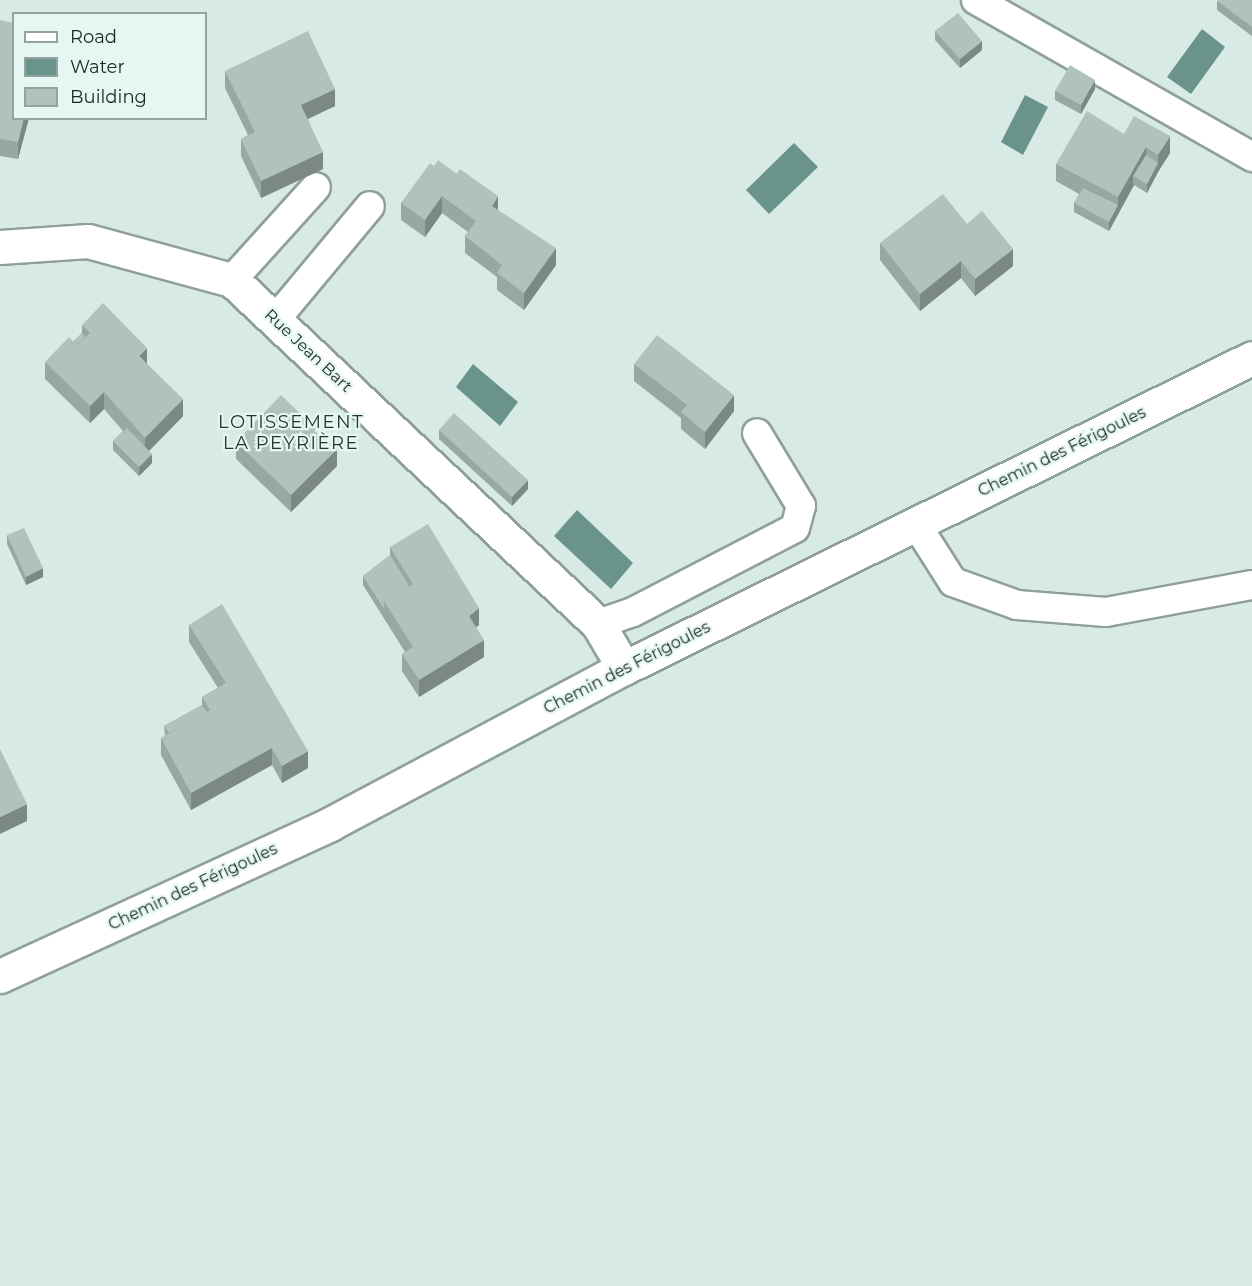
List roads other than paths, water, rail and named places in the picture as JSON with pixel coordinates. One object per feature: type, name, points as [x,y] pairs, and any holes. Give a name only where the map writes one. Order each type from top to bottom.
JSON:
[{"type":"street","name":"Rue Jean Bart","points":[[0,247],[88,241],[232,280],[598,624],[624,668]]},
{"type":"street","name":"Chemin des Férigoules","points":[[0,976],[330,824],[624,668],[1252,358]]},
{"type":"lane","points":[[976,0],[1252,157]]},
{"type":"lane","points":[[232,280],[316,187]]},
{"type":"lane","points":[[275,320],[370,206]]},
{"type":"lane","points":[[598,624],[633,612],[795,528],[801,506],[757,433]]},
{"type":"lane","points":[[916,524],[953,582],[1017,605],[1106,612],[1252,585]]},
{"type":"water","points":[[1202,29],[1225,47],[1191,94],[1167,77]]},
{"type":"water","points":[[1025,95],[1048,107],[1023,155],[1001,142]]},
{"type":"water","points":[[794,143],[818,167],[769,214],[746,190]]},
{"type":"water","points":[[473,364],[518,402],[500,426],[456,387]]},
{"type":"water","points":[[577,510],[633,563],[611,589],[554,536]]},
{"type":"district","name":"LOTISSEMENT LA PEYRIÈRE","points":[[291,433]]}]
